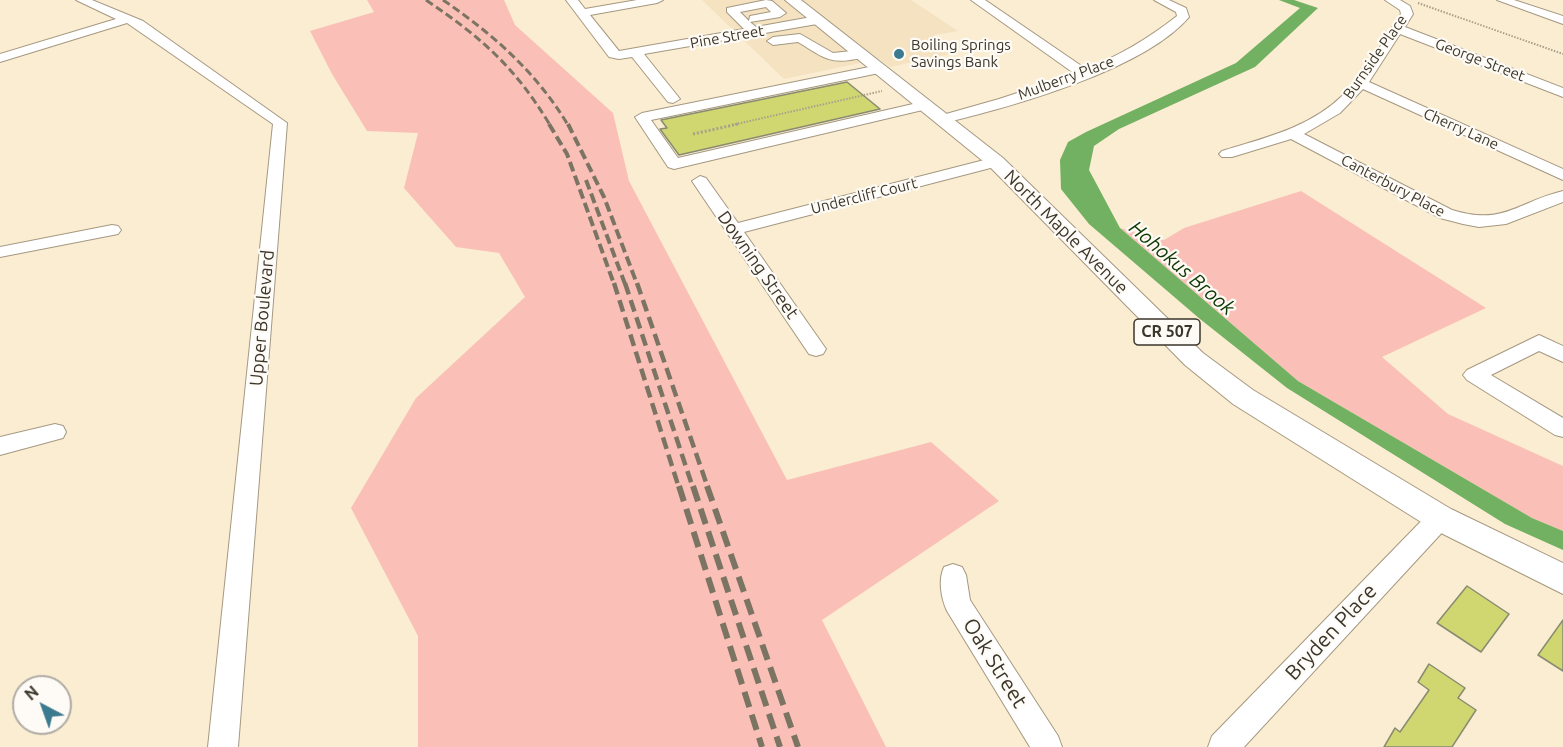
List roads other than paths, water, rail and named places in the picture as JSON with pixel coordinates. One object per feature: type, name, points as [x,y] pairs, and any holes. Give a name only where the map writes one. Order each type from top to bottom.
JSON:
[{"type":"main road","name":"North Maple Avenue","points":[[792,0],[996,162],[1194,359],[1243,397],[1440,518],[1563,579]]},
{"type":"street","points":[[572,0],[614,54],[624,56],[636,53],[673,99]]},
{"type":"street","points":[[582,13],[657,0]]},
{"type":"street","points":[[977,0],[1084,74]]},
{"type":"street","name":"Mulberry Place","points":[[870,62],[642,117],[674,164],[935,112],[1084,74],[1155,39],[1183,17],[1182,10],[1160,0]]},
{"type":"street","name":"Burnside Place","points":[[1227,154],[1293,134],[1337,109],[1360,83],[1407,11],[1400,4],[1391,0]]},
{"type":"street","points":[[1503,0],[1563,20]]},
{"type":"street","name":"Upper Boulevard","points":[[87,1],[140,24],[280,123],[223,747]]},
{"type":"street","points":[[0,58],[128,19]]},
{"type":"street","name":"Pine Street","points":[[636,53],[747,29],[817,20]]},
{"type":"street","name":"George Street","points":[[1397,28],[1563,93]]},
{"type":"street","points":[[747,29],[755,41],[763,43],[790,37],[800,38],[825,57],[870,62]]},
{"type":"street","name":"Cherry Lane","points":[[1360,83],[1563,175]]},
{"type":"street","name":"Canterbury Place","points":[[1293,134],[1446,214],[1476,223],[1501,222],[1563,196]]},
{"type":"street","name":"Undercliff Court","points":[[732,230],[996,162]]},
{"type":"street","name":"Downing Street","points":[[700,181],[816,349]]},
{"type":"street","points":[[0,252],[112,230]]},
{"type":"street","points":[[1560,424],[1474,375],[1539,342],[1563,355]]},
{"type":"street","points":[[0,446],[55,432]]},
{"type":"street","name":"Bryden Place","points":[[1223,747],[1440,518]]},
{"type":"street","name":"Oak Street","points":[[953,575],[957,603],[1047,747]]},
{"type":"railway","points":[[426,0],[464,27],[496,55],[524,86],[550,125]]},
{"type":"railway","points":[[443,0],[480,27],[513,56],[542,88],[568,125]]},
{"type":"railway","points":[[549,124],[567,154],[614,284]]},
{"type":"railway","points":[[568,124],[604,197],[637,284]]},
{"type":"railway","points":[[586,180],[625,284]]},
{"type":"railway","points":[[614,283],[679,488]]},
{"type":"railway","points":[[625,283],[693,488]]},
{"type":"railway","points":[[637,283],[708,488]]},
{"type":"railway","points":[[679,486],[762,747]]},
{"type":"railway","points":[[693,486],[780,747]]},
{"type":"railway","points":[[707,486],[798,747]]},
{"type":"place","name":"Boiling Springs Savings Bank","points":[[899,54]]},
{"type":"water label","name":"Hohokus Brook","points":[[1182,268]]}]
